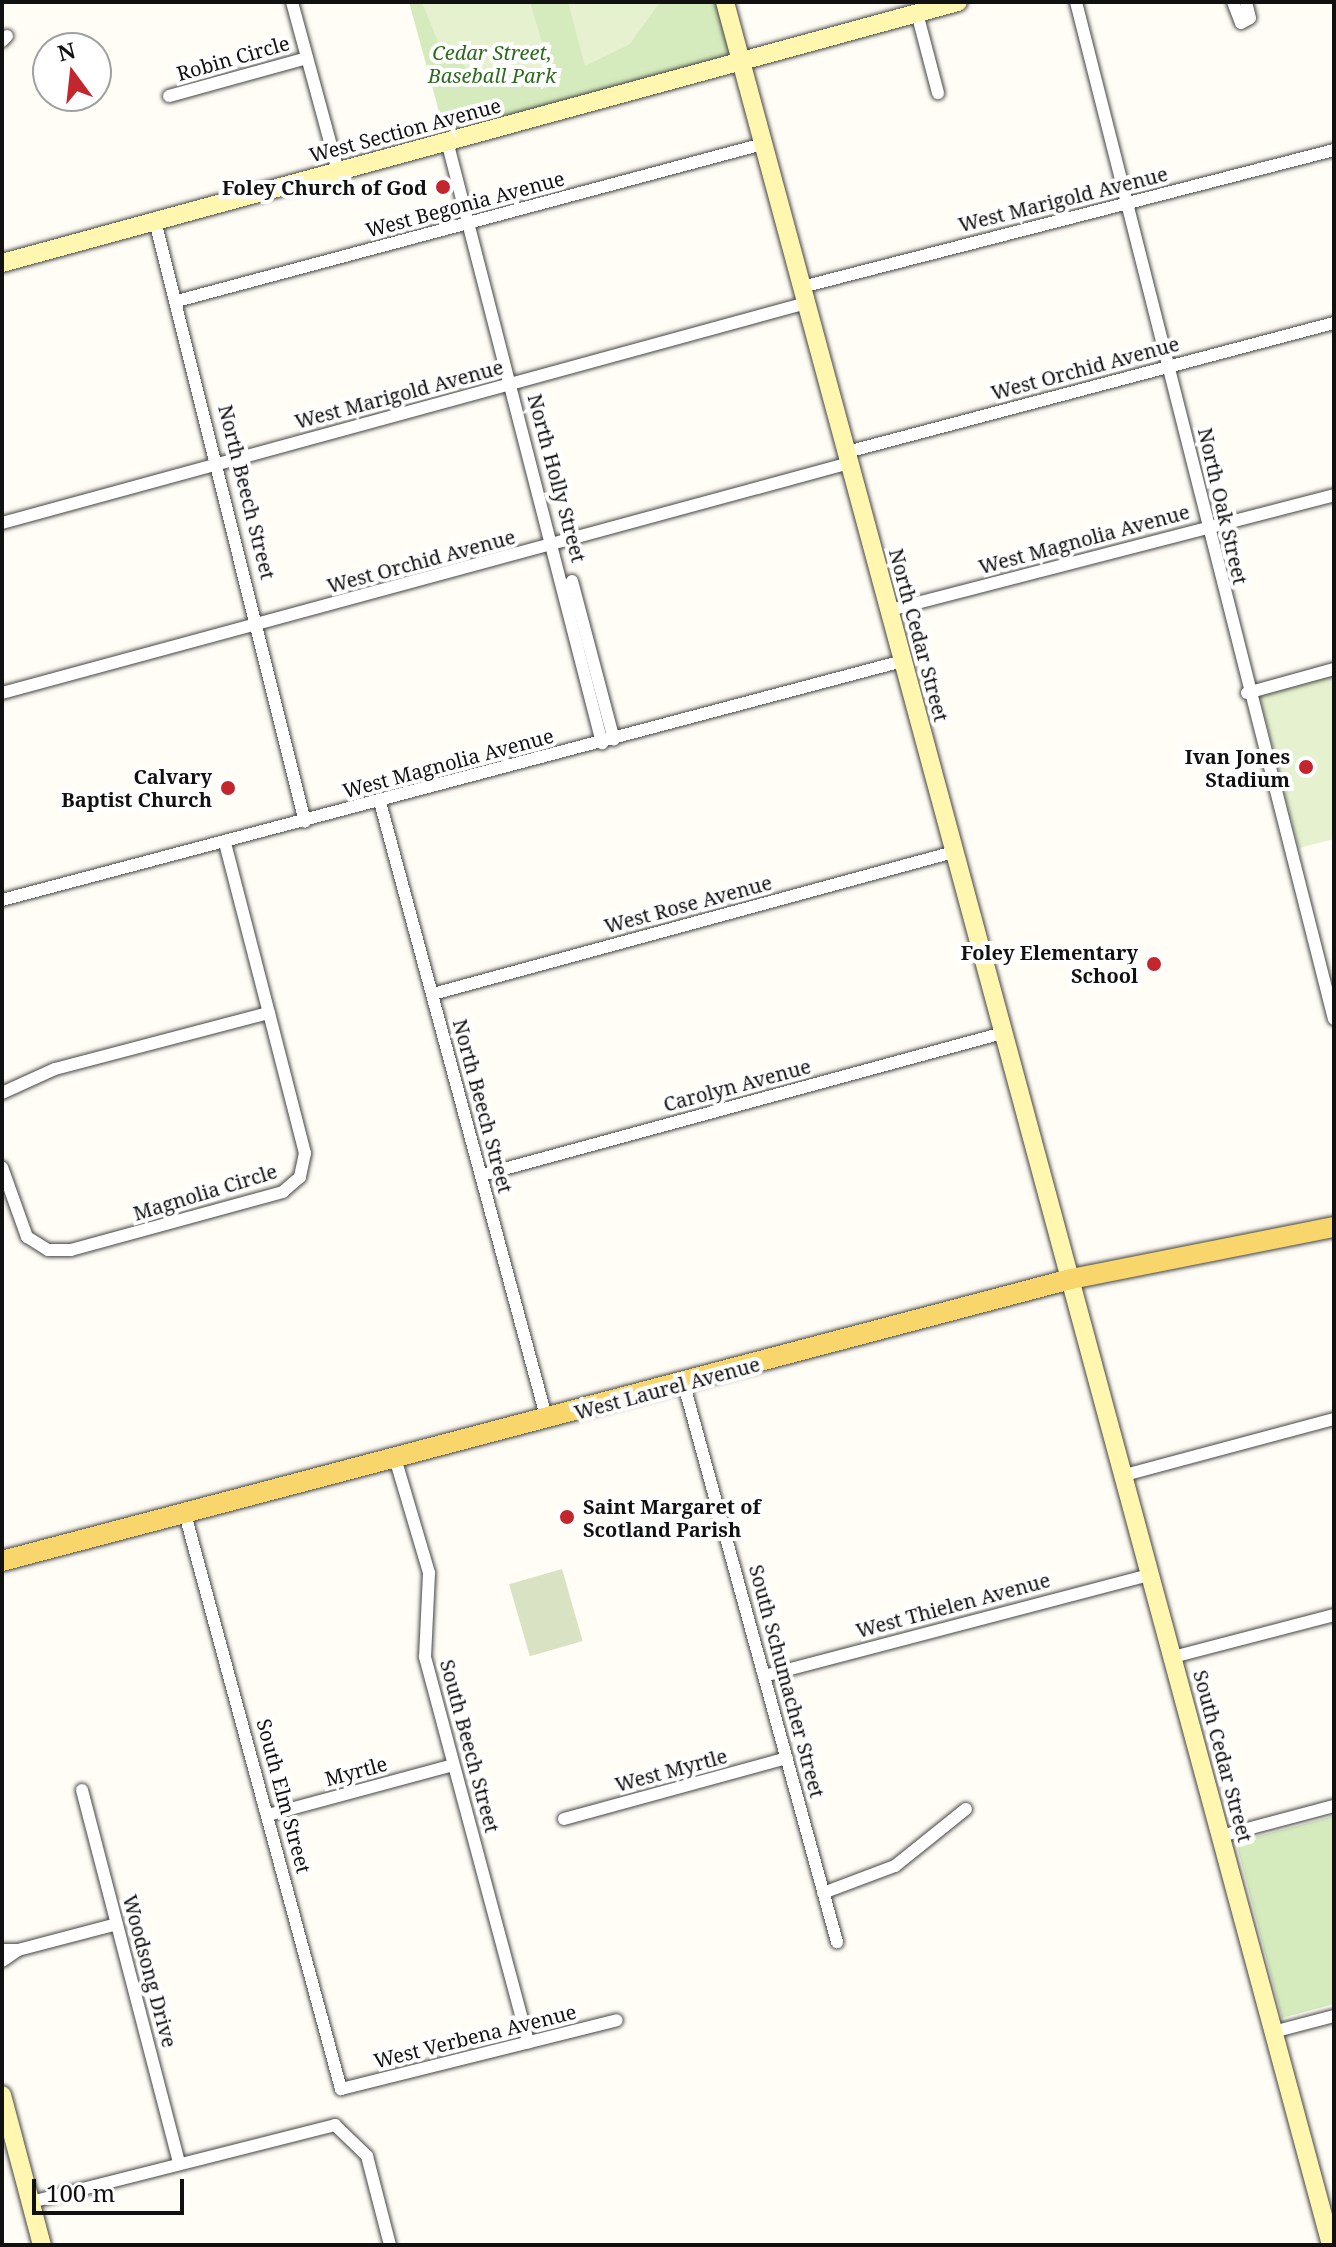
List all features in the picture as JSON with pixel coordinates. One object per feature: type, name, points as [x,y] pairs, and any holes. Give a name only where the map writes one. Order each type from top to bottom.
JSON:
[{"type":"main road","name":"West Laurel Avenue","points":[[2,1561],[684,1385],[1071,1279],[1334,1227]]},
{"type":"street","points":[[292,2],[338,171]]},
{"type":"street","name":"North Cedar Street","points":[[725,2],[1071,1279]]},
{"type":"street","name":"West Section Avenue","points":[[2,263],[958,2]]},
{"type":"street","name":"North Oak Street","points":[[1076,2],[1169,366],[1247,693],[1334,1019]]},
{"type":"street","points":[[1233,2],[1241,23],[1250,18],[1246,2]]},
{"type":"street","points":[[917,13],[938,93]]},
{"type":"street","name":"Robin Circle","points":[[169,96],[307,58]]},
{"type":"street","name":"North Holly Street","points":[[447,141],[557,544]]},
{"type":"street","name":"West Begonia Avenue","points":[[177,301],[763,144]]},
{"type":"street","name":"West Marigold Avenue","points":[[2,523],[511,384],[804,295],[1127,203],[1334,150]]},
{"type":"street","name":"North Beech Street","points":[[155,221],[260,623],[305,822]]},
{"type":"street","name":"West Orchid Avenue","points":[[2,693],[557,544],[848,457],[1169,366],[1334,323]]},
{"type":"street","name":"West Magnolia Avenue","points":[[890,610],[1334,495]]},
{"type":"street","points":[[557,544],[608,742]]},
{"type":"street","name":"West Magnolia Avenue","points":[[3,897],[225,843],[903,661]]},
{"type":"street","points":[[1247,693],[1334,669]]},
{"type":"street","name":"North Beech Street","points":[[380,802],[547,1420]]},
{"type":"street","name":"Magnolia Circle","points":[[2,1167],[20,1226],[48,1250],[283,1192],[300,1177],[305,1153],[225,843]]},
{"type":"street","name":"West Rose Avenue","points":[[433,994],[954,852]]},
{"type":"street","points":[[2,1093],[55,1069],[269,1013]]},
{"type":"street","name":"Carolyn Avenue","points":[[482,1175],[1003,1033]]},
{"type":"street","name":"South Cedar Street","points":[[1071,1279],[1273,2032],[1328,2214],[1331,2245]]},
{"type":"street","name":"South Schumacher Street","points":[[684,1385],[837,1942]]},
{"type":"street","points":[[1125,1475],[1334,1419]]},
{"type":"street","name":"South Beech Street","points":[[395,1458],[429,1573],[423,1645],[528,2042]]},
{"type":"street","name":"South Elm Street","points":[[185,1514],[341,2089]]},
{"type":"street","name":"West Thielen Avenue","points":[[764,1676],[1152,1574]]},
{"type":"street","points":[[1173,1657],[1334,1615]]},
{"type":"street","name":"West Myrtle","points":[[564,1819],[787,1758]]},
{"type":"street","name":"Myrtle","points":[[268,1815],[453,1765]]},
{"type":"street","name":"Woodsong Drive","points":[[82,1790],[179,2162]]},
{"type":"street","points":[[1221,1836],[1334,1806]]},
{"type":"street","points":[[823,1893],[895,1866],[966,1809]]},
{"type":"street","points":[[2,1950],[18,1950],[117,1924]]},
{"type":"street","points":[[2,1961],[18,1950]]},
{"type":"street","points":[[1273,2032],[1334,2016]]},
{"type":"street","name":"West Verbena Avenue","points":[[341,2089],[617,2020]]},
{"type":"street","points":[[2,2095],[42,2245]]},
{"type":"street","points":[[31,2202],[179,2162],[335,2125],[367,2156],[390,2245]]},
{"type":"green space","name":"Cedar Street, Baseball Park","points":[[409,2],[717,2],[731,56],[447,141]]},
{"type":"green space","points":[[422,2],[530,2],[551,73],[505,81],[472,72],[439,44]]},
{"type":"green space","points":[[568,2],[660,2],[630,44],[585,66]]},
{"type":"green space","name":"Ivan Jones Stadium","points":[[1334,674],[1334,839],[1299,848],[1259,694]]},
{"type":"green space","points":[[562,1569],[583,1641],[530,1656],[509,1584]]},
{"type":"green space","points":[[1334,1816],[1334,2004],[1282,2018],[1236,1842]]},
{"type":"place","name":"Foley Church of God","points":[[443,187]]},
{"type":"place","name":"Ivan Jones Stadium","points":[[1306,767]]},
{"type":"place","name":"Calvary Baptist Church","points":[[228,788]]},
{"type":"place","name":"Foley Elementary School","points":[[1154,964]]},
{"type":"place","name":"Saint Margaret of Scotland Parish","points":[[567,1517]]}]
